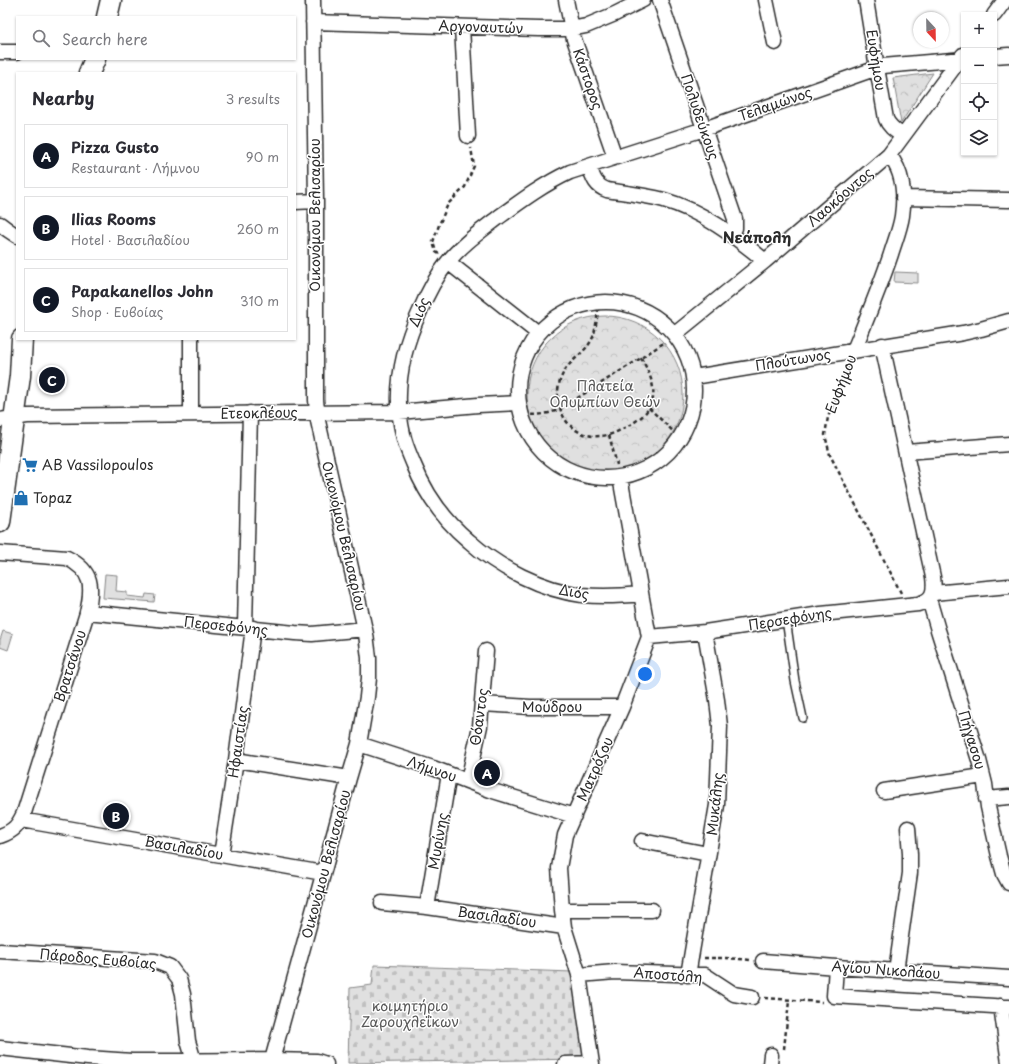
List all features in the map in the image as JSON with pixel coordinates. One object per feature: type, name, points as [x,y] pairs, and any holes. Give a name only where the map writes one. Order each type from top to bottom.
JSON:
[{"type":"main road","points":[[107,16],[111,0]]},
{"type":"main road","points":[[89,72],[95,60]]},
{"type":"main road","points":[[0,522],[7,419],[20,376],[22,340]]},
{"type":"street","name":"Οικονόμου Βελισαρίου","points":[[272,1060],[348,778],[359,744],[367,697],[369,673],[369,658],[365,629],[321,439],[317,413],[313,0]]},
{"type":"street","name":"Κάστορος","points":[[566,0],[571,29],[578,53],[615,158]]},
{"type":"street","name":"Αργοναυτών","points":[[313,22],[571,29],[592,23],[643,0]]},
{"type":"street","name":"Πολυδεύκους","points":[[660,0],[735,219],[736,224],[732,235]]},
{"type":"street","points":[[766,0],[775,43]]},
{"type":"street","name":"Ευφήμου","points":[[866,0],[886,118],[892,128],[903,136]]},
{"type":"street","points":[[996,12],[1005,0]]},
{"type":"street","points":[[462,27],[468,136]]},
{"type":"street","points":[[0,52],[16,52]]},
{"type":"street","points":[[997,56],[1009,55]]},
{"type":"street","name":"Τελαμώνος","points":[[589,166],[704,129],[877,68],[961,57]]},
{"type":"street","name":"Λαοκόοντος","points":[[675,334],[765,261],[889,155],[961,58]]},
{"type":"street","name":"Ευφήμου","points":[[854,350],[882,279],[897,236],[902,214],[903,198],[899,172],[897,166],[889,155]]},
{"type":"street","points":[[589,166],[595,182],[602,188],[649,196],[678,205],[709,220],[745,244],[765,261]]},
{"type":"street","name":"Διός","points":[[589,166],[560,177],[526,198],[474,236],[448,262],[429,291],[409,335],[400,373],[399,412],[403,436],[410,455],[431,498],[438,509],[453,526],[483,553],[521,576],[544,586],[558,590],[594,596],[624,596],[641,594]]},
{"type":"street","points":[[903,198],[1009,200]]},
{"type":"street","points":[[296,202],[316,201]]},
{"type":"street","points":[[0,225],[16,235]]},
{"type":"street","points":[[448,262],[538,333]]},
{"type":"street","points":[[599,301],[617,302],[649,312],[663,322],[675,334],[687,354],[694,376],[692,409],[680,438],[668,453],[654,464],[638,472],[620,477],[604,478],[588,476],[572,472],[558,464],[545,454],[534,442],[526,429],[519,408],[517,384],[520,365],[528,348],[538,333],[551,320],[582,304],[599,301]]},
{"type":"street","name":"Πλούτωνος","points":[[694,376],[973,331],[1009,321]]},
{"type":"street","points":[[191,340],[191,414]]},
{"type":"street","name":"Πήγασου","points":[[882,345],[933,577],[934,584],[931,596],[938,630],[975,746],[983,776],[986,799],[1000,863],[1009,883]]},
{"type":"street","name":"Ετεοκλέους","points":[[7,419],[27,416],[399,412],[478,405],[519,408]]},
{"type":"street","name":"Ηφαιστίας","points":[[221,854],[236,760],[249,628],[250,414]]},
{"type":"street","points":[[906,452],[1009,444]]},
{"type":"street","points":[[620,477],[649,637]]},
{"type":"street","name":"Βρατσάνου","points":[[0,553],[67,558],[77,563],[87,574],[90,582],[91,595],[87,612],[21,820]]},
{"type":"street","name":"Περσεφόνης","points":[[649,637],[705,632],[843,611],[922,603],[931,596],[1009,586]]},
{"type":"street","name":"Περσεφόνης","points":[[87,612],[295,633],[312,634],[365,629]]},
{"type":"street","name":"Μυκάλης","points":[[688,975],[717,805],[720,726],[718,700],[705,632]]},
{"type":"street","name":"Ματρόζου","points":[[592,1064],[579,975],[564,927],[559,868],[565,834],[622,706],[649,637]]},
{"type":"street","name":"Θόαντος","points":[[468,781],[480,726],[486,651]]},
{"type":"street","name":"Μούδρου","points":[[482,704],[546,707],[622,706]]},
{"type":"street","name":"Λήμνου","points":[[359,744],[450,774],[518,799],[574,816]]},
{"type":"street","points":[[236,760],[348,778]]},
{"type":"street","name":"Μυρίνης","points":[[427,907],[450,774]]},
{"type":"street","points":[[884,791],[983,776]]},
{"type":"street","points":[[986,799],[1009,797]]},
{"type":"street","points":[[0,836],[18,826],[21,820]]},
{"type":"street","name":"Βασιλαδίου","points":[[21,820],[323,873]]},
{"type":"street","points":[[896,971],[910,873],[908,828]]},
{"type":"street","points":[[642,840],[708,854]]},
{"type":"street","name":"Βασιλαδίου","points":[[382,903],[427,907],[564,927]]},
{"type":"street","points":[[562,910],[652,910]]},
{"type":"street","name":"Πάροδος Ευβοίας","points":[[0,951],[155,961],[170,967],[179,979],[183,994],[188,1041],[195,1062]]},
{"type":"street","name":"Αγίου Νικολάου","points":[[763,961],[1009,978]]},
{"type":"street","points":[[834,996],[836,967]]},
{"type":"street","name":"Αποστόλη","points":[[579,975],[615,972],[705,975],[734,994],[752,997]]},
{"type":"street","name":"Αγίου Νικολάου","points":[[834,996],[1005,1006]]},
{"type":"street","points":[[1005,1006],[1009,1063]]},
{"type":"street","points":[[0,1048],[88,1061],[195,1062],[272,1060],[317,1061],[326,1064]]},
{"type":"street","points":[[565,1064],[592,1064]]},
{"type":"lane","points":[[786,620],[795,681],[803,718]]},
{"type":"path","points":[[448,262],[436,252],[433,242],[448,204],[465,187],[474,166],[468,136]]},
{"type":"path","points":[[599,301],[593,337],[580,355],[569,365],[561,378],[558,393],[560,409],[568,423],[583,434],[600,437],[609,435],[630,425],[645,414],[649,408],[653,394],[648,372],[641,358]]},
{"type":"path","points":[[519,408],[533,415],[552,413],[641,358],[675,334]]},
{"type":"path","name":"Ευφήμου","points":[[854,350],[828,417],[825,435],[830,455],[907,605]]},
{"type":"path","points":[[649,408],[680,438]]},
{"type":"path","points":[[609,435],[620,477]]},
{"type":"path","points":[[691,959],[726,958],[763,961]]},
{"type":"path","points":[[752,997],[820,1003],[830,1001],[834,996]]},
{"type":"path","points":[[770,1059],[784,1049],[789,1001]]},
{"type":"green space","points":[[933,73],[901,123],[893,78]]},
{"type":"green space","points":[[895,272],[918,273],[918,283],[894,282]]},
{"type":"green space","name":"Πλατεία Ολυμπίων Θεών","points":[[605,316],[635,322],[648,329],[660,339],[670,351],[677,364],[683,394],[677,424],[670,437],[660,449],[648,459],[635,466],[605,472],[575,466],[562,459],[550,449],[540,437],[533,424],[527,394],[533,364],[540,351],[550,339],[562,329],[575,322]]},
{"type":"green space","points":[[105,574],[117,575],[116,591],[127,592],[127,596],[145,598],[146,594],[155,595],[154,602],[103,598]]},
{"type":"green space","points":[[3,631],[13,634],[8,650],[0,647],[0,640]]},
{"type":"green space","name":"κοιμητήριο Ζαρουχλεΐκων","points":[[374,965],[573,972],[586,1055],[581,1059],[348,1063],[350,988],[372,985]]},
{"type":"place","name":"Papakanellos John","points":[[52,380]]},
{"type":"place","name":"AB Vassilopoulos","points":[[30,465]]},
{"type":"place","name":"Topaz","points":[[21,498]]},
{"type":"place","name":"Pizza Gusto","points":[[487,773]]},
{"type":"place","name":"Ilias Rooms","points":[[116,816]]},
{"type":"district","name":"Νεάπολη","points":[[757,238]]}]
